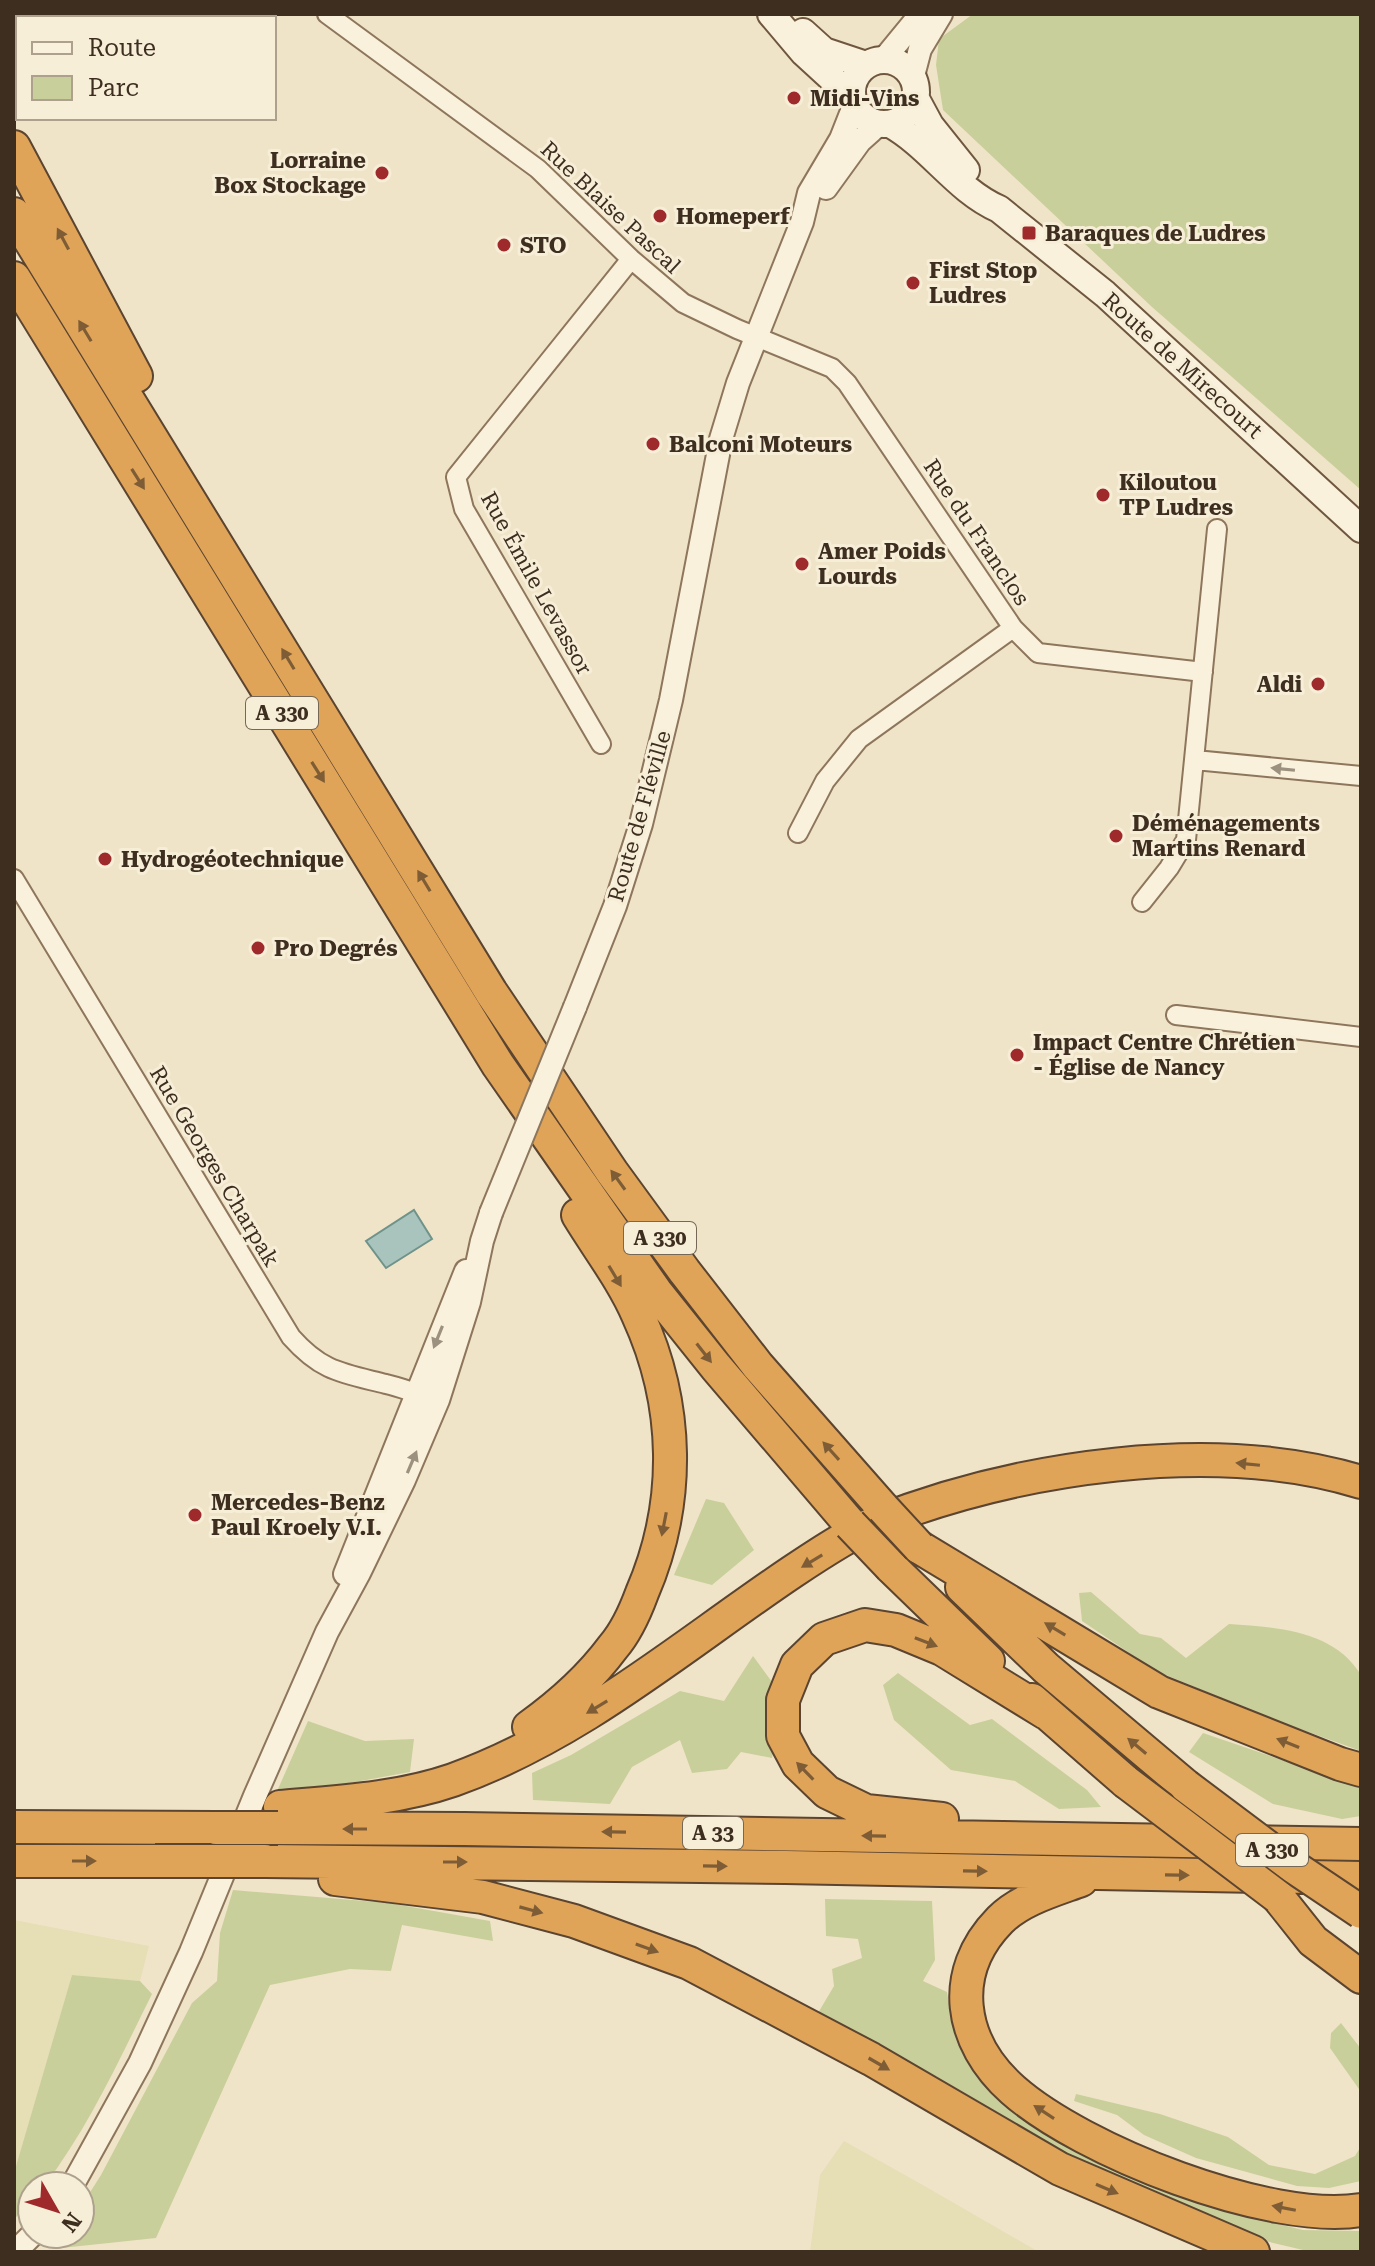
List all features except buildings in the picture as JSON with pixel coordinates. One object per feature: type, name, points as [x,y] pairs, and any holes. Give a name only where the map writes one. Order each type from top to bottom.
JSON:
[{"type":"highway","points":[[14,147],[142,387],[172,468]]},
{"type":"highway","name":"A 330","points":[[14,214],[491,992],[603,1159],[758,1366],[919,1547],[1046,1668],[1186,1786],[1294,1867],[1361,1912]]},
{"type":"highway","name":"A 330","points":[[14,278],[498,1065],[656,1292],[850,1524],[891,1567],[1046,1713],[1126,1782],[1338,1945]]},
{"type":"highway","points":[[14,307],[97,412]]},
{"type":"highway","points":[[452,1780],[560,1705],[615,1645],[653,1569],[669,1497],[671,1453],[667,1401],[650,1345],[637,1312],[562,1188],[544,1132]]},
{"type":"highway","points":[[279,1818],[452,1780],[534,1744],[633,1685],[794,1571],[873,1524],[986,1488],[1129,1461],[1234,1462],[1326,1472],[1361,1482]]},
{"type":"highway","points":[[919,1547],[1159,1692],[1361,1770]]},
{"type":"highway","points":[[1046,1713],[942,1649],[896,1630],[865,1625],[824,1639],[797,1665],[783,1700],[783,1736],[798,1764],[827,1792],[866,1811],[1148,1842]]},
{"type":"highway","name":"A 33","points":[[14,1827],[279,1818],[464,1829],[1361,1844]]},
{"type":"highway","name":"A 33","points":[[14,1861],[155,1861],[263,1869],[737,1866],[1361,1878]]},
{"type":"highway","points":[[263,1869],[483,1897],[574,1921],[689,1963],[871,2059],[1060,2169],[1253,2252]]},
{"type":"highway","points":[[1099,1873],[1048,1892],[1002,1918],[971,1961],[966,2011],[978,2045],[994,2071],[1039,2110],[1077,2133],[1186,2180],[1234,2196],[1293,2210],[1340,2213],[1361,2210]]},
{"type":"highway","points":[[1338,1945],[1361,1977]]},
{"type":"main road","points":[[771,14],[804,53],[853,102],[860,115],[884,124],[901,120],[910,111],[914,88],[905,67],[895,61],[875,62],[824,51],[786,14]]},
{"type":"main road","points":[[853,102],[852,85],[857,74],[875,62]]},
{"type":"main road","name":"Route de Mirecourt","points":[[914,88],[930,125],[999,209],[1105,294],[1361,529]]},
{"type":"main road","name":"Route de Mirecourt","points":[[884,124],[915,139],[980,201],[999,209]]},
{"type":"street","name":"Rue Blaise Pascal","points":[[327,14],[538,169],[631,259],[683,303],[754,336]]},
{"type":"street","points":[[875,62],[921,14]]},
{"type":"street","points":[[914,88],[920,49],[941,14]]},
{"type":"street","name":"Route de Fléville","points":[[81,2170],[124,2095],[164,2013],[327,1632],[362,1529],[428,1397],[469,1302],[491,1213],[615,906],[641,824],[671,700],[721,439],[754,336],[802,222],[809,193],[841,139],[853,102]]},
{"type":"street","name":"Route de Fléville","points":[[802,222],[854,149],[884,124]]},
{"type":"street","name":"Rue Émile Levassor","points":[[601,744],[464,509],[456,477],[631,259]]},
{"type":"street","name":"Rue du Franclos","points":[[754,336],[832,368],[847,383],[1013,628],[1038,653],[1203,672]]},
{"type":"street","points":[[1142,902],[1186,840],[1217,529]]},
{"type":"street","points":[[798,833],[825,781],[859,739],[1013,628]]},
{"type":"street","points":[[1195,760],[1361,776]]},
{"type":"street","name":"Rue Georges Charpak","points":[[14,879],[291,1337],[319,1364],[351,1377],[388,1384],[428,1397]]},
{"type":"street","points":[[1176,1015],[1361,1037]]},
{"type":"shaded area","points":[[14,1920],[149,1946],[140,1981],[72,1975],[14,2173]]},
{"type":"shaded area","points":[[844,2141],[1039,2252],[810,2252],[820,2175]]},
{"type":"green space","points":[[973,14],[1361,14],[1361,490],[1152,307],[943,110],[936,65],[939,39]]},
{"type":"green space","points":[[706,1499],[724,1503],[754,1550],[712,1585],[674,1575]]},
{"type":"green space","points":[[1091,1592],[1140,1634],[1161,1638],[1186,1658],[1229,1624],[1302,1634],[1336,1648],[1361,1675],[1361,1751],[1156,1671],[1082,1621],[1079,1593]]},
{"type":"green space","points":[[753,1656],[772,1682],[776,1737],[772,1758],[741,1752],[727,1769],[692,1773],[680,1740],[632,1767],[610,1804],[533,1800],[532,1773],[571,1755],[680,1691],[724,1701]]},
{"type":"green space","points":[[898,1673],[970,1725],[992,1719],[1087,1790],[1101,1807],[1059,1809],[1015,1781],[951,1770],[894,1720],[883,1685]]},
{"type":"green space","points":[[308,1721],[365,1741],[414,1739],[410,1772],[306,1791],[278,1789]]},
{"type":"green space","points":[[1203,1733],[1361,1787],[1361,1816],[1342,1819],[1273,1804],[1189,1752]]},
{"type":"green space","points":[[233,1890],[389,1903],[490,1921],[493,1941],[402,1925],[391,1971],[350,1969],[270,1985],[156,2238],[96,2244],[96,2183],[192,2003],[217,1981],[220,1933]]},
{"type":"green space","points":[[825,1899],[932,1901],[935,1960],[923,1981],[947,1992],[951,2017],[966,2056],[990,2090],[1024,2116],[1152,2184],[1229,2212],[1303,2230],[1361,2231],[1361,2252],[1303,2250],[1215,2229],[1122,2186],[939,2078],[818,2013],[834,1986],[832,1969],[862,1958],[858,1939],[826,1936]]},
{"type":"green space","points":[[72,1975],[140,1981],[152,1994],[102,2093],[60,2164],[56,2170],[16,2170],[14,2219],[14,2173]]},
{"type":"green space","points":[[1341,2023],[1361,2049],[1361,2092],[1330,2048],[1331,2033]]},
{"type":"green space","points":[[1076,2094],[1160,2114],[1228,2137],[1269,2165],[1315,2174],[1355,2156],[1361,2146],[1361,2181],[1329,2188],[1297,2186],[1196,2158],[1144,2135],[1117,2115],[1074,2101]]},
{"type":"water","points":[[414,1210],[432,1239],[386,1268],[366,1241]]},
{"type":"place","name":"Midi-Vins","points":[[794,98]]},
{"type":"place","name":"Lorraine Box Stockage","points":[[382,173]]},
{"type":"place","name":"Homeperf","points":[[660,216]]},
{"type":"place","name":"Baraques de Ludres","points":[[1029,233]]},
{"type":"place","name":"STO","points":[[504,245]]},
{"type":"place","name":"First Stop Ludres","points":[[913,283]]},
{"type":"place","name":"Balconi Moteurs","points":[[653,444]]},
{"type":"place","name":"Kiloutou TP Ludres","points":[[1103,495]]},
{"type":"place","name":"Amer Poids Lourds","points":[[802,564]]},
{"type":"place","name":"Aldi","points":[[1318,684]]},
{"type":"place","name":"Déménagements Martins Renard","points":[[1116,836]]},
{"type":"place","name":"Hydrogéotechnique","points":[[105,859]]},
{"type":"place","name":"Pro Degrés","points":[[258,948]]},
{"type":"place","name":"Impact Centre Chrétien - Église de Nancy","points":[[1017,1055]]},
{"type":"place","name":"Mercedes-Benz Paul Kroely V.I.","points":[[195,1515]]}]
